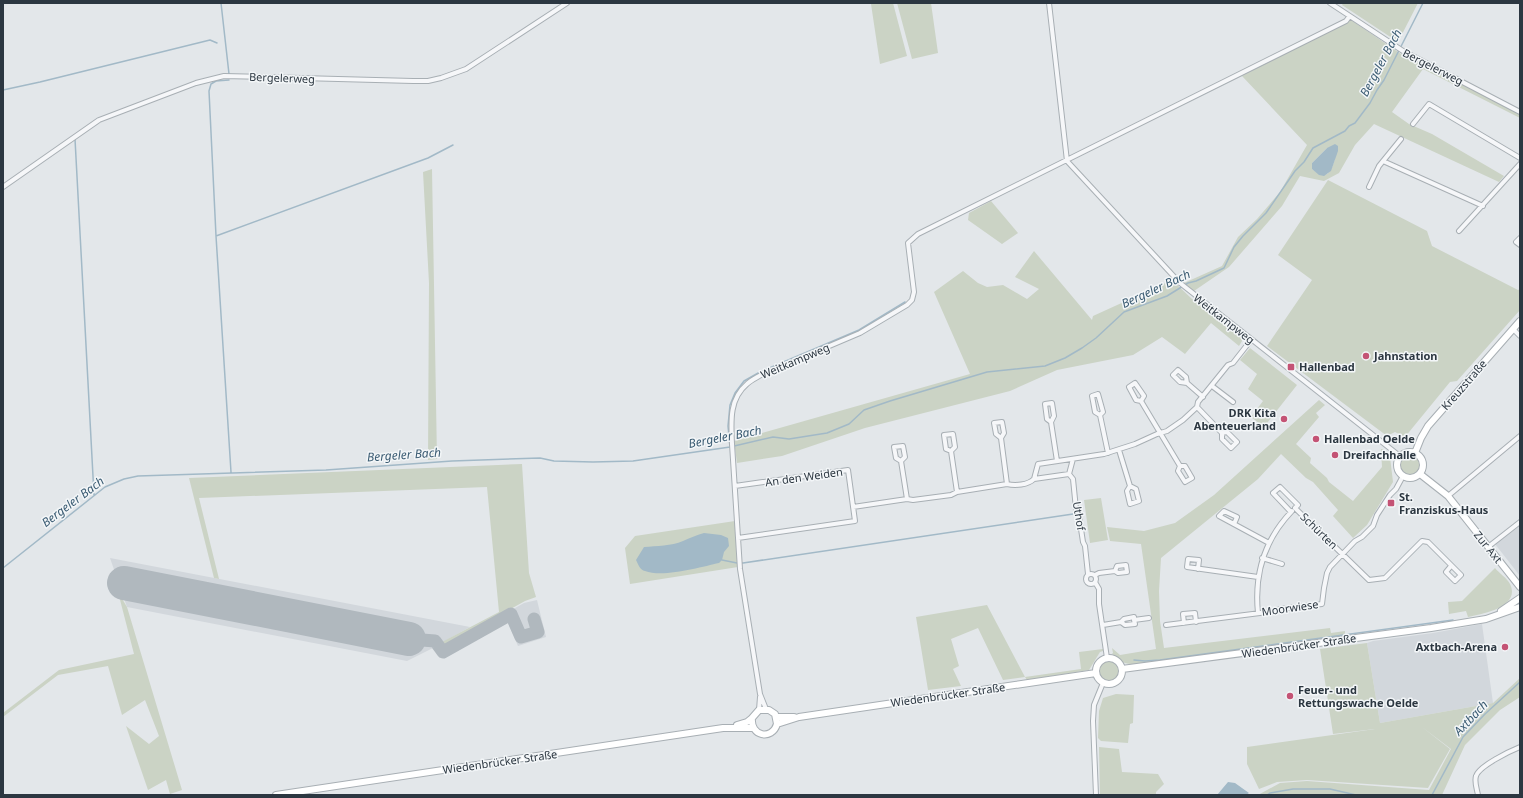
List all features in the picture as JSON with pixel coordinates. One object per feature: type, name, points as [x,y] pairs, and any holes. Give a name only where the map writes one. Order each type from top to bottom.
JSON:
[{"type":"street","name":"Bergelerweg","points":[[3,187],[99,120],[196,83],[224,76],[428,81],[466,69],[567,3]]},
{"type":"street","points":[[1050,3],[1067,160]]},
{"type":"street","name":"Bergelerweg","points":[[1330,3],[1396,48],[1520,112]]},
{"type":"street","name":"Weitkampweg","points":[[760,694],[740,563],[731,426],[733,406],[746,384],[761,375],[860,333],[907,305],[912,300],[914,292],[908,245],[910,240],[918,234],[1346,21],[1350,16]]},
{"type":"street","points":[[1413,124],[1429,104],[1520,158]]},
{"type":"street","points":[[1369,187],[1379,166],[1401,139]]},
{"type":"street","name":"Weitkampweg","points":[[1067,160],[1180,283],[1250,340],[1401,457]]},
{"type":"street","points":[[1383,161],[1483,206]]},
{"type":"street","points":[[1459,231],[1520,164]]},
{"type":"street","points":[[1520,238],[1516,242],[1520,245]]},
{"type":"street","name":"Kreuzstraße","points":[[1415,453],[1428,426],[1520,321]]},
{"type":"street","points":[[1513,330],[1520,336]]},
{"type":"street","points":[[1034,479],[1038,464],[1108,453],[1167,431],[1183,420],[1197,407],[1202,397],[1228,366],[1233,363],[1250,340]]},
{"type":"street","points":[[1187,383],[1202,397]]},
{"type":"street","points":[[1212,386],[1233,402]]},
{"type":"street","points":[[1100,415],[1095,412],[1092,396],[1098,394],[1103,412],[1100,415],[1108,453]]},
{"type":"street","points":[[1142,401],[1180,466]]},
{"type":"street","points":[[1197,407],[1222,433]]},
{"type":"street","points":[[1051,422],[1057,461]]},
{"type":"street","points":[[1448,496],[1520,436]]},
{"type":"street","points":[[1001,438],[1007,484]]},
{"type":"street","points":[[1119,450],[1130,486]]},
{"type":"street","points":[[951,451],[957,492]]},
{"type":"street","points":[[1407,453],[1415,453],[1420,457],[1423,463],[1420,474],[1414,478],[1403,476],[1398,469],[1398,460],[1407,453]]},
{"type":"street","points":[[853,508],[907,499],[913,500],[951,495],[957,492],[1007,484],[1014,485],[1031,482],[1034,479],[1069,474],[1073,459]]},
{"type":"street","points":[[901,461],[907,499]]},
{"type":"street","name":"An den Weiden","points":[[735,486],[848,470],[855,521],[738,538]]},
{"type":"street","name":"Uthof","points":[[1069,474],[1073,478],[1076,509],[1079,516],[1085,546],[1088,574]]},
{"type":"street","name":"Zur Axt","points":[[1420,474],[1448,496],[1520,587]]},
{"type":"street","name":"Moorwiese","points":[[1166,626],[1322,604],[1327,573],[1342,553],[1355,540],[1362,537],[1373,526],[1377,515],[1390,495],[1396,489],[1403,476]]},
{"type":"street","name":"Schürten","points":[[1258,613],[1256,596],[1262,558],[1269,542],[1278,528],[1298,505],[1280,487],[1273,493],[1291,512]]},
{"type":"street","name":"Schürten","points":[[1295,508],[1369,580],[1385,578],[1422,541],[1428,542],[1451,566]]},
{"type":"street","points":[[1488,547],[1520,522]]},
{"type":"street","points":[[1234,524],[1269,542]]},
{"type":"street","points":[[1262,558],[1282,564]]},
{"type":"street","points":[[1198,569],[1258,577]]},
{"type":"street","points":[[1095,582],[1088,582],[1086,578],[1088,574],[1095,575],[1115,571]]},
{"type":"street","points":[[1095,575],[1107,658]]},
{"type":"street","name":"Wiedenbrücker Straße","points":[[1475,620],[1505,610],[1520,598]]},
{"type":"street","name":"Wiedenbrücker Straße","points":[[1122,669],[1431,628],[1486,619],[1520,607]]},
{"type":"street","points":[[1184,623],[1183,614],[1195,613],[1196,622]]},
{"type":"street","points":[[1103,625],[1121,622],[1125,625],[1135,624],[1134,620],[1149,618]]},
{"type":"street","points":[[1107,658],[1118,662],[1122,669],[1121,676],[1118,681],[1108,684],[1098,678],[1096,673],[1099,663],[1107,658]]},
{"type":"street","name":"Wiedenbrücker Straße","points":[[800,717],[1096,673]]},
{"type":"street","points":[[1096,795],[1093,721],[1094,705],[1103,682]]},
{"type":"street","points":[[760,694],[766,709]]},
{"type":"street","points":[[723,728],[747,722],[752,718],[759,710],[760,694]]},
{"type":"street","points":[[752,718],[753,728],[758,733],[766,735],[774,731],[777,724],[776,717],[773,712],[766,709],[759,710]]},
{"type":"street","points":[[776,717],[800,717]]},
{"type":"street","points":[[777,724],[800,717]]},
{"type":"street","points":[[723,728],[753,728]]},
{"type":"street","name":"Wiedenbrücker Straße","points":[[276,795],[723,728]]},
{"type":"street","points":[[1478,795],[1475,778],[1477,773],[1510,751],[1520,747]]},
{"type":"shaded area","points":[[893,3],[907,56],[880,64],[871,4]]},
{"type":"shaded area","points":[[897,3],[931,3],[938,53],[912,59]]},
{"type":"shaded area","points":[[1343,3],[1418,3],[1398,42],[1342,5]]},
{"type":"shaded area","points":[[1351,20],[1401,54],[1520,114],[1520,118],[1423,69],[1392,112],[1409,124],[1432,134],[1504,176],[1499,182],[1374,124],[1355,145],[1339,173],[1324,181],[1300,176],[1282,206],[1229,267],[1194,291],[1184,283],[1222,266],[1238,237],[1257,219],[1280,192],[1307,145],[1242,76]],"holes":[[[1327,148],[1335,159],[1327,174],[1324,175],[1312,169],[1312,163]]]},
{"type":"shaded area","points":[[432,169],[437,459],[428,460],[429,283],[423,172]]},
{"type":"shaded area","points":[[1328,180],[1427,231],[1432,246],[1518,290],[1520,289],[1520,310],[1457,381],[1450,382],[1405,437],[1395,432],[1387,436],[1267,346],[1312,280],[1278,255]]},
{"type":"shaded area","points":[[991,201],[1018,233],[1002,244],[968,220],[969,213]]},
{"type":"shaded area","points":[[1034,251],[1092,320],[1093,316],[1172,280],[1192,299],[1242,336],[1242,341],[1239,346],[1211,323],[1185,354],[1162,337],[1133,355],[1057,370],[1010,391],[865,428],[782,456],[737,463],[734,441],[970,374],[934,292],[963,271],[978,283],[987,287],[1003,285],[1027,299],[1039,289],[1015,277]]},
{"type":"shaded area","points":[[1250,348],[1297,385],[1264,427],[1251,417],[1263,401],[1248,389],[1257,374],[1240,360]]},
{"type":"shaded area","points":[[1319,400],[1325,405],[1316,413],[1319,417],[1296,444],[1311,458],[1310,463],[1327,478],[1329,482],[1353,501],[1382,467],[1381,449],[1383,449],[1390,457],[1393,482],[1367,525],[1353,538],[1333,516],[1338,510],[1313,482],[1306,478],[1281,454],[1258,479],[1161,558],[1159,591],[1160,621],[1164,648],[1330,628],[1331,633],[1345,631],[1345,636],[1343,638],[1140,664],[1128,664],[1118,659],[1112,653],[1112,648],[1120,655],[1156,649],[1141,544],[1110,541],[1107,527],[1144,531],[1175,523],[1214,495]]},
{"type":"shaded area","points":[[1406,455],[1414,455],[1420,461],[1420,469],[1414,475],[1406,475],[1400,469],[1400,461]]},
{"type":"shaded area","points":[[522,464],[529,573],[536,597],[525,601],[442,647],[440,643],[499,612],[487,487],[199,498],[219,579],[214,578],[189,478]]},
{"type":"shaded area","points":[[1101,498],[1108,540],[1090,543],[1084,500]]},
{"type":"shaded area","points":[[735,521],[738,567],[630,584],[625,548],[635,536]]},
{"type":"shaded area","points":[[1520,526],[1520,576],[1495,544]]},
{"type":"shaded area","points":[[110,558],[470,627],[441,643],[443,648],[524,603],[537,600],[546,637],[518,646],[507,621],[441,658],[435,647],[407,661],[127,607]]},
{"type":"shaded area","points":[[1495,568],[1510,584],[1512,592],[1506,604],[1491,611],[1468,617],[1466,611],[1449,614],[1448,602],[1462,601]]},
{"type":"shaded area","points":[[118,592],[127,607],[182,790],[170,794],[166,780],[148,790],[126,726],[149,744],[159,736],[145,700],[122,715],[108,666],[58,675],[3,717],[3,713],[59,670],[134,654]]},
{"type":"shaded area","points":[[987,605],[1025,677],[1003,680],[978,628],[951,639],[959,666],[953,669],[961,686],[928,690],[916,617]]},
{"type":"shaded area","points":[[1482,624],[1493,703],[1380,723],[1367,643]]},
{"type":"shaded area","points":[[1367,643],[1380,723],[1493,703],[1520,678],[1520,697],[1500,710],[1465,745],[1442,795],[1258,795],[1280,783],[1307,781],[1429,790],[1451,749],[1422,727],[1450,749],[1428,788],[1307,780],[1277,782],[1259,789],[1247,764],[1247,747],[1375,729],[1333,734],[1320,649]]},
{"type":"shaded area","points":[[1103,649],[1089,670],[1027,680],[1025,677],[1081,669],[1079,652]]},
{"type":"shaded area","points":[[1109,661],[1116,664],[1119,671],[1116,678],[1109,681],[1102,678],[1099,671],[1102,664]]},
{"type":"shaded area","points":[[1116,694],[1134,695],[1133,723],[1130,724],[1128,743],[1101,741],[1098,738],[1099,711],[1103,698]]},
{"type":"shaded area","points":[[1099,747],[1119,749],[1122,772],[1158,774],[1164,784],[1156,792],[1156,795],[1100,795]]},
{"type":"water","points":[[1335,144],[1338,146],[1338,151],[1331,171],[1324,176],[1319,175],[1312,169],[1312,163],[1327,148]]},
{"type":"water","points":[[704,533],[721,535],[728,538],[729,546],[724,552],[722,560],[719,563],[672,573],[653,573],[639,567],[636,560],[644,547],[674,544]]},
{"type":"water","points":[[1228,782],[1235,783],[1249,793],[1246,795],[1217,795]]},
{"type":"waterway","points":[[221,3],[229,74]]},
{"type":"waterway","name":"Bergeler Bach","points":[[3,568],[105,487],[124,479],[138,476],[326,470],[452,461],[540,458],[554,461],[633,461],[730,447],[773,437],[789,439],[827,433],[849,424],[864,410],[890,401],[987,372],[1045,366],[1065,358],[1082,348],[1096,338],[1124,312],[1167,296],[1188,283],[1196,281],[1224,268],[1234,247],[1266,213],[1313,148],[1345,131],[1349,126],[1355,123],[1370,103],[1384,80],[1423,3]]},
{"type":"waterway","points":[[3,90],[210,40],[217,43]]},
{"type":"waterway","points":[[229,80],[216,81],[211,84],[209,91],[216,236],[231,472]]},
{"type":"waterway","points":[[75,139],[94,495]]},
{"type":"waterway","points":[[216,236],[428,158],[453,145]]},
{"type":"waterway","points":[[730,447],[728,426],[730,405],[735,393],[744,381],[760,372],[859,330],[905,302]]},
{"type":"waterway","points":[[722,560],[743,563],[1073,514]]},
{"type":"waterway","points":[[1134,660],[1160,660],[1453,620]]},
{"type":"waterway","name":"Axtbach","points":[[1432,795],[1463,737],[1485,714],[1520,682]]},
{"type":"waterway","name":"Axtbach","points":[[1267,795],[1270,793],[1293,789],[1330,789],[1356,795]]},
{"type":"taxiway","points":[[409,639],[435,641],[443,652],[511,614],[521,637],[538,632],[534,619]]},
{"type":"runway","points":[[124,583],[409,639]]},
{"type":"place","name":"Jahnstation","points":[[1366,356]]},
{"type":"place","name":"Hallenbad","points":[[1291,367]]},
{"type":"place","name":"DRK Kita Abenteuerland","points":[[1284,419]]},
{"type":"place","name":"Hallenbad Oelde","points":[[1316,439]]},
{"type":"place","name":"Dreifachhalle","points":[[1335,455]]},
{"type":"place","name":"St. Franziskus-Haus","points":[[1391,503]]},
{"type":"place","name":"Axtbach-Arena","points":[[1505,647]]},
{"type":"place","name":"Feuer- und Rettungswache Oelde","points":[[1290,696]]}]
